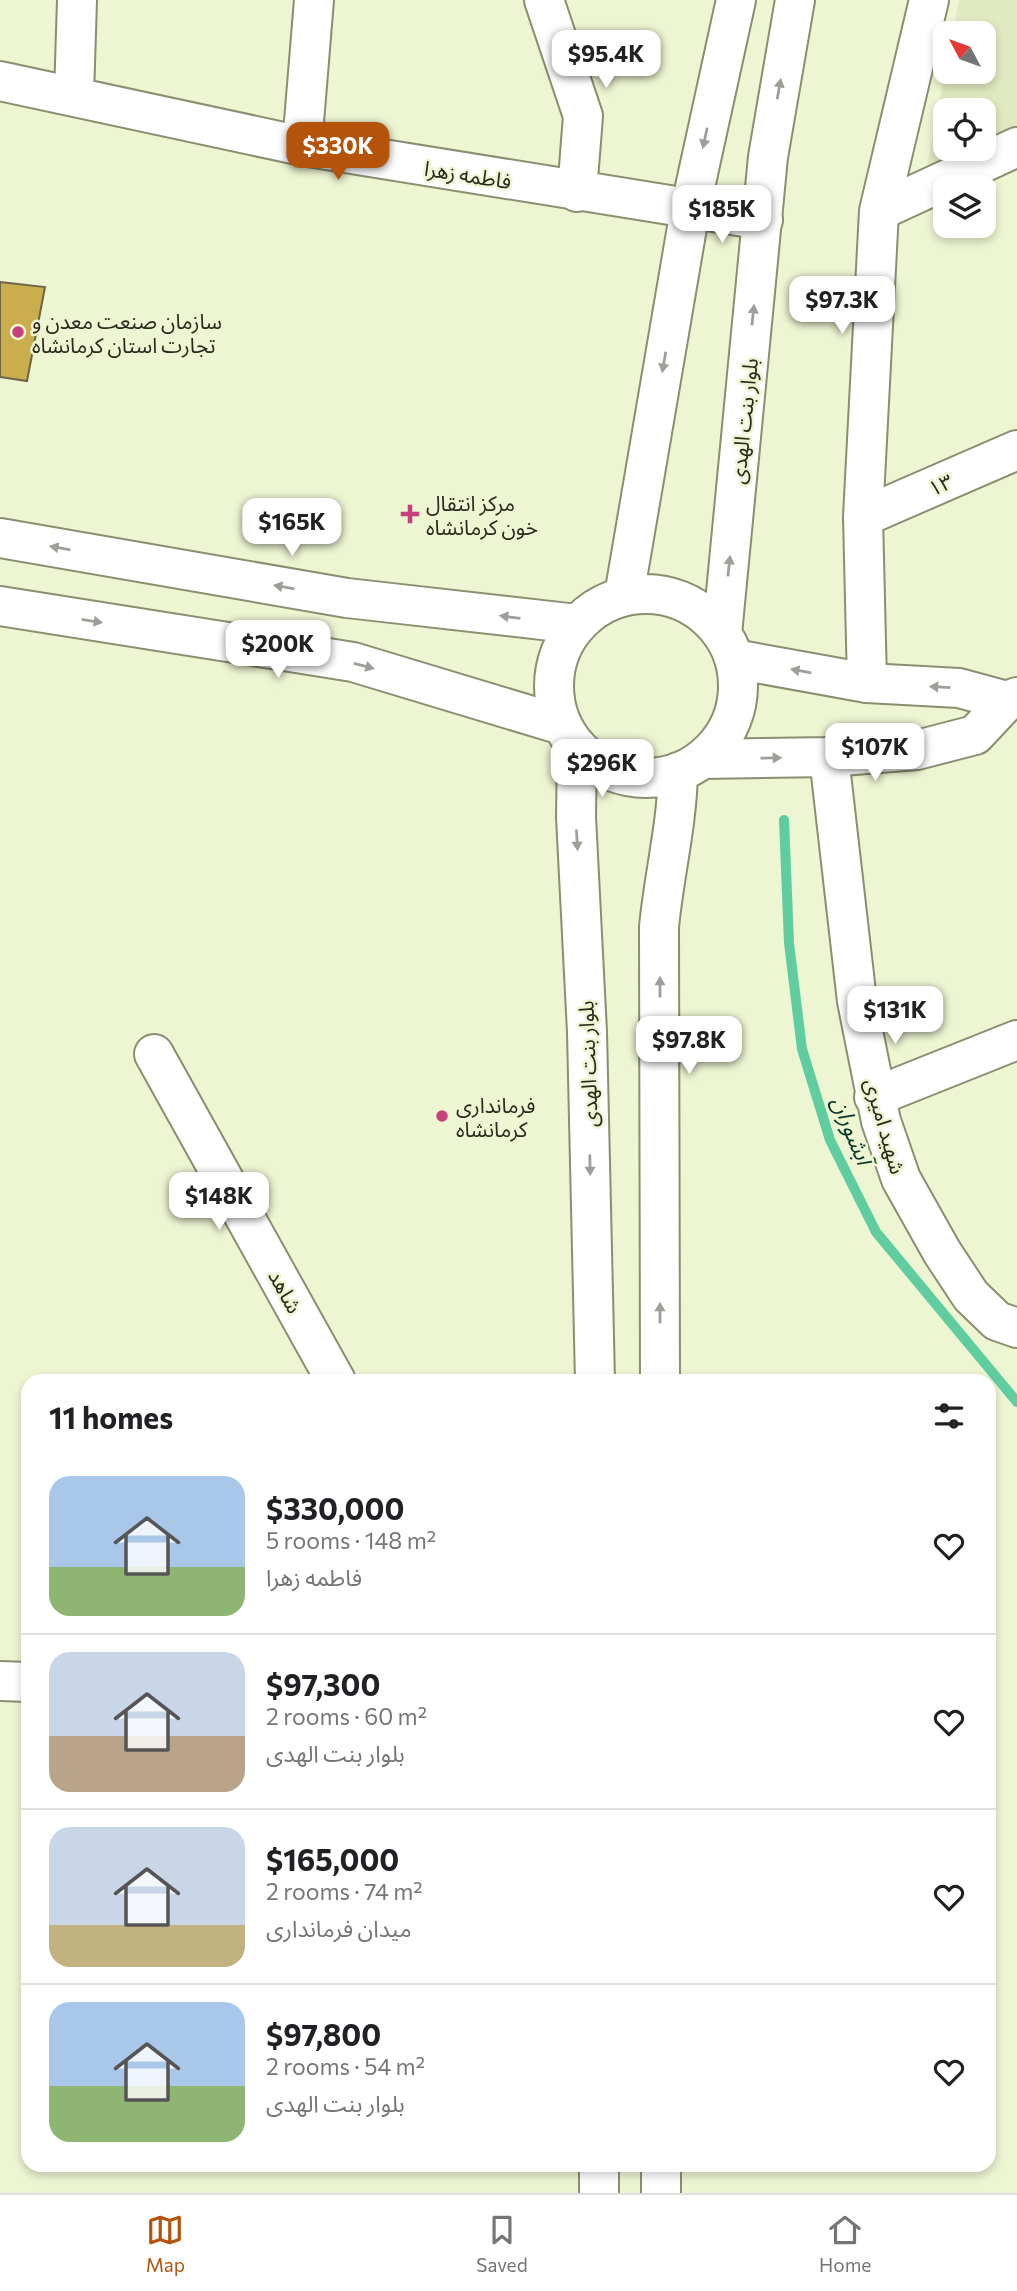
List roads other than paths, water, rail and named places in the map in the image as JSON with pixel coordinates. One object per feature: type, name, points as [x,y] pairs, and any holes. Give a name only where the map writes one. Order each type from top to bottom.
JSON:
[{"type":"main road","points":[[74,96],[77,0]]},
{"type":"main road","points":[[302,146],[314,0]]},
{"type":"main road","points":[[544,0],[583,116],[577,192]]},
{"type":"main road","points":[[624,596],[690,211],[736,0]]},
{"type":"main road","name":"بلوار بنت الهدی","points":[[728,646],[768,157],[794,0]]},
{"type":"main road","points":[[867,683],[863,517],[879,211],[929,0]]},
{"type":"main road","name":"فاطمه زهرا","points":[[0,81],[302,146],[690,211],[763,220]]},
{"type":"main road","points":[[879,211],[1017,147]]},
{"type":"main road","name":"۱۳","points":[[863,517],[1017,450]]},
{"type":"main road","points":[[0,538],[346,598],[577,624]]},
{"type":"main road","points":[[660,1374],[659,927],[664,877],[690,766],[721,739],[734,714],[738,687],[728,646],[704,613],[679,599],[652,593],[624,596],[598,607],[577,624],[562,647],[554,672],[554,699],[570,736],[598,765],[624,776],[652,778],[690,766],[917,750],[975,735],[1012,699]]},
{"type":"main road","points":[[0,606],[353,662],[570,736]]},
{"type":"main road","points":[[728,646],[867,683],[959,688],[1012,699]]},
{"type":"main road","name":"بلوار بنت الهدی","points":[[570,736],[587,1032],[595,1374]]},
{"type":"main road","name":"شهید امیری","points":[[829,757],[857,1001],[874,1097],[901,1179],[923,1222],[971,1296],[997,1321],[1017,1328]]},
{"type":"main road","points":[[874,1097],[1017,1040]]},
{"type":"main road","name":"شاهد","points":[[155,1054],[332,1374]]},
{"type":"main road","points":[[0,1681],[21,1682]]},
{"type":"main road","points":[[599,2172],[599,2193]]},
{"type":"main road","points":[[661,2172],[662,2193]]},
{"type":"waterway","name":"آبشوران","points":[[784,820],[789,943],[802,1049],[830,1140],[876,1232],[994,1374]]},
{"type":"waterway","name":"آبشوران","points":[[996,1377],[1017,1402]]},
{"type":"place","name":"سازمان صنعت معدن و تجارت استان کرمانشاه","points":[[18,332]]},
{"type":"place","name":"مرکز انتقال خون کرمانشاه","points":[[410,514]]},
{"type":"place","name":"فرمانداری کرمانشاه","points":[[442,1116]]}]
